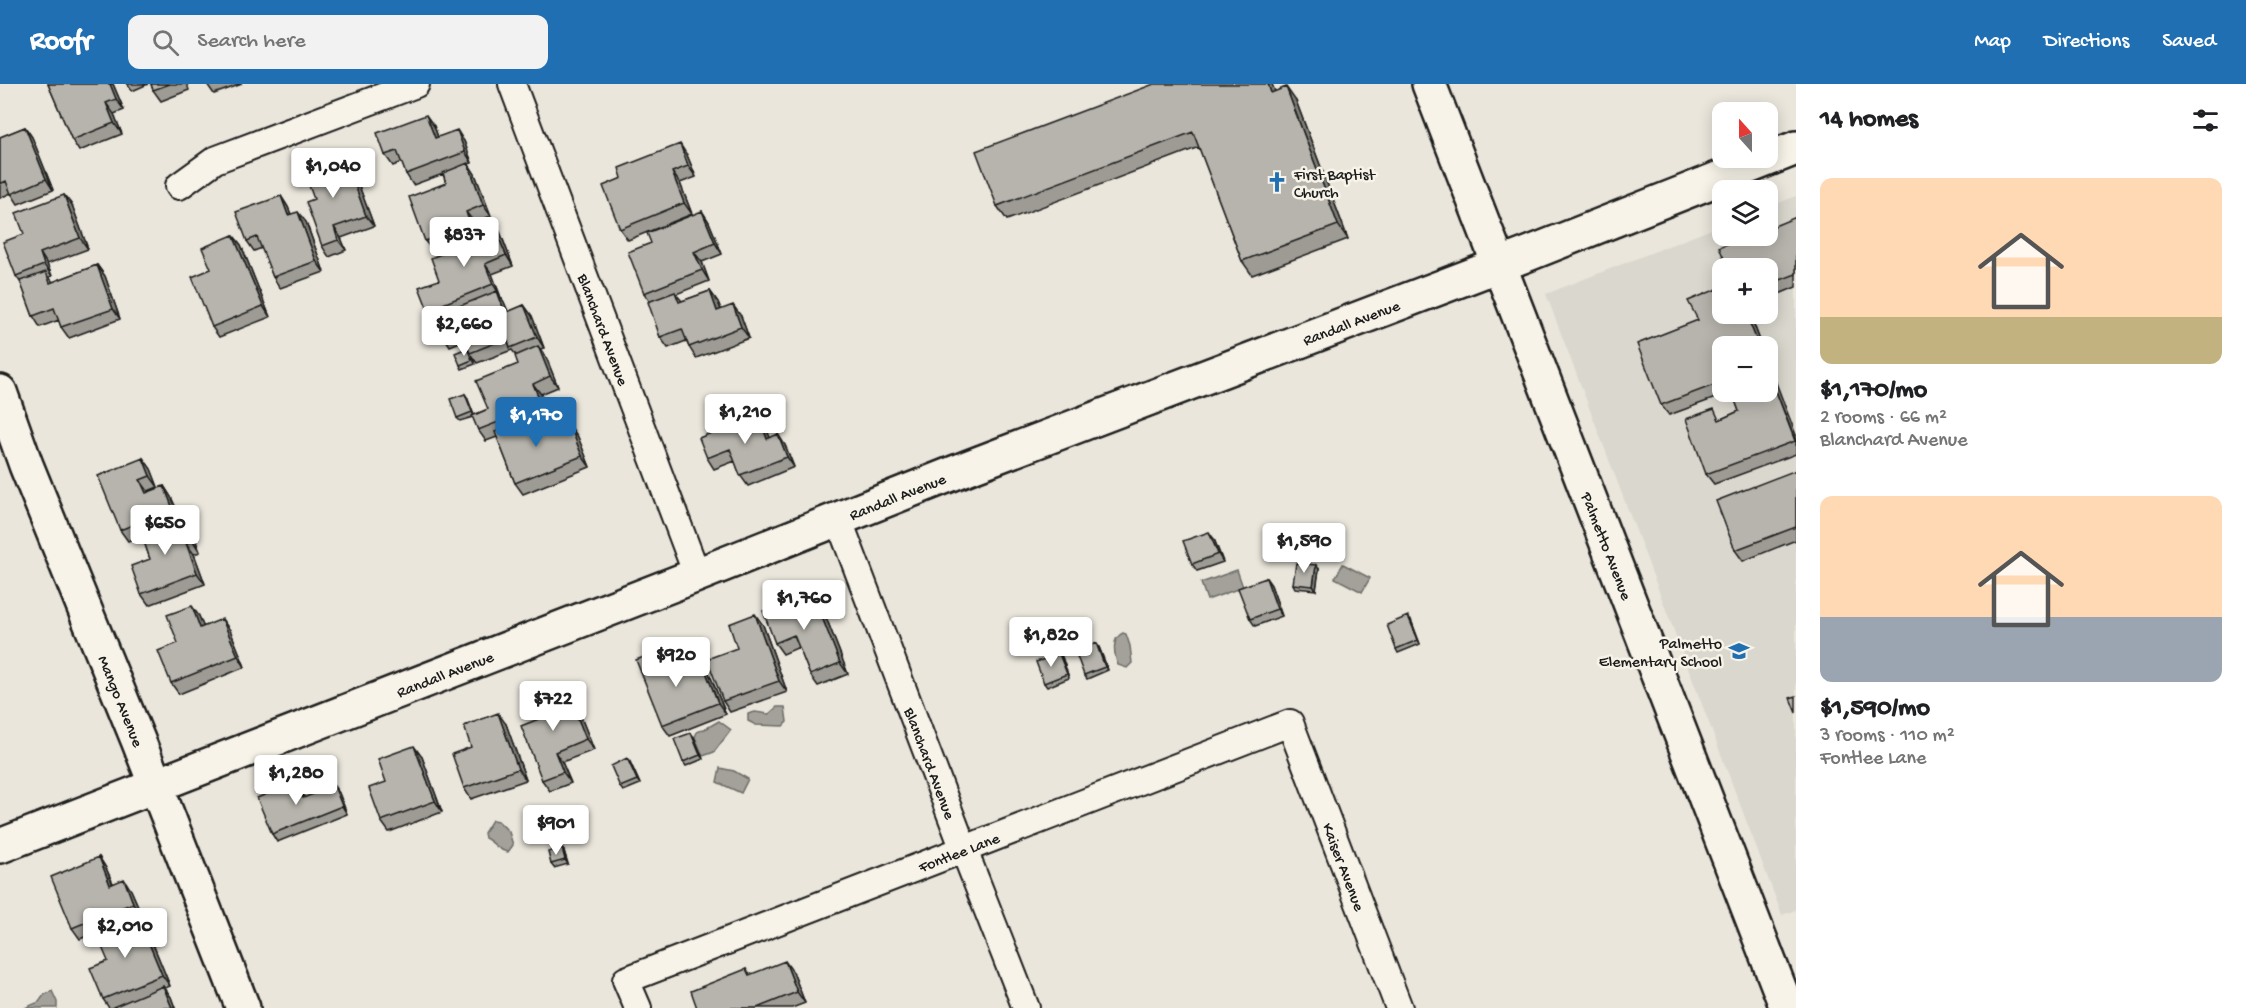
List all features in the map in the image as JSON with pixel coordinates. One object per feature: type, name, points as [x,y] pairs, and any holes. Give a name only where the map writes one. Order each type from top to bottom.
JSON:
[{"type":"street","points":[[179,186],[215,160],[416,84]]},
{"type":"street","name":"Blanchard Avenue","points":[[512,84],[697,575]]},
{"type":"street","name":"Palmetto Avenue","points":[[1429,84],[1787,1008]]},
{"type":"street","name":"Randall Avenue","points":[[0,846],[838,518],[1499,265],[1796,148]]},
{"type":"street","name":"Mango Avenue","points":[[0,392],[26,465],[156,785],[243,1008]]},
{"type":"street","name":"Blanchard Avenue","points":[[838,518],[1026,1008]]},
{"type":"street","name":"Fontlee Lane","points":[[638,1008],[626,980],[1290,723]]},
{"type":"street","name":"Kaiser Avenue","points":[[1290,723],[1399,1008]]},
{"type":"shaded area","name":"Palmetto Elementary School","points":[[1796,196],[1796,910],[1782,915],[1546,294],[1712,229],[1712,246],[1778,246],[1778,203]]},
{"type":"shaded area","points":[[1343,564],[1370,578],[1362,592],[1335,578]]},
{"type":"shaded area","points":[[1237,570],[1243,587],[1207,600],[1201,583]]},
{"type":"shaded area","points":[[1123,633],[1126,634],[1130,646],[1132,663],[1127,668],[1118,665],[1115,651],[1115,642]]},
{"type":"shaded area","points":[[777,707],[785,707],[787,722],[783,726],[756,725],[748,721],[748,714],[755,712],[769,714]]},
{"type":"shaded area","points":[[719,721],[731,730],[714,752],[703,756],[695,737],[697,732]]},
{"type":"shaded area","points":[[720,768],[734,771],[748,779],[741,793],[717,782]]},
{"type":"shaded area","points":[[492,820],[498,821],[509,832],[513,845],[508,852],[501,850],[485,838],[484,833]]},
{"type":"shaded area","points":[[52,991],[57,1008],[25,1008],[39,1002],[44,995]]},
{"type":"building","points":[[48,84],[110,84],[116,99],[106,103],[114,123],[72,140]]},
{"type":"building","points":[[151,84],[170,84],[153,90]]},
{"type":"building","points":[[1154,84],[1268,84],[1271,93],[1286,87],[1338,225],[1242,261],[1193,132],[997,206],[976,151]]},
{"type":"building","points":[[426,115],[435,138],[457,130],[465,152],[406,174],[397,151],[385,155],[377,133]]},
{"type":"building","points":[[25,127],[46,179],[11,194],[6,181],[0,184],[0,137]]},
{"type":"building","points":[[680,144],[688,166],[672,172],[684,203],[620,229],[603,186],[622,178],[619,168]]},
{"type":"building","points":[[345,157],[366,216],[334,227],[338,240],[322,246],[306,202],[314,199],[304,172]]},
{"type":"building","points":[[468,163],[483,205],[466,212],[470,224],[425,241],[409,197],[446,183],[443,173]]},
{"type":"building","points":[[64,195],[80,238],[40,253],[44,265],[16,276],[3,242],[24,234],[16,213]]},
{"type":"building","points":[[281,196],[288,215],[298,212],[316,261],[273,277],[257,237],[247,241],[236,212]]},
{"type":"building","points":[[702,211],[715,243],[694,252],[702,270],[644,293],[628,252],[651,243],[647,233]]},
{"type":"building","points":[[1796,217],[1796,274],[1778,281],[1778,258],[1724,258],[1719,247],[1722,246],[1778,246],[1778,224]]},
{"type":"building","points":[[492,222],[506,255],[485,264],[493,284],[428,310],[419,287],[439,280],[431,258],[468,243],[465,233]]},
{"type":"building","points":[[233,235],[263,306],[212,327],[192,277],[211,269],[202,248]]},
{"type":"building","points":[[97,265],[113,309],[61,327],[54,308],[33,316],[20,281],[46,272],[50,283]]},
{"type":"building","points":[[497,291],[505,313],[524,305],[537,337],[510,348],[507,338],[470,353],[460,328],[443,335],[435,316]]},
{"type":"building","points":[[710,291],[717,311],[733,305],[741,327],[689,347],[682,329],[660,337],[648,302],[675,292],[679,302]]},
{"type":"building","points":[[1712,291],[1712,324],[1750,324],[1755,336],[1712,336],[1712,386],[1661,405],[1637,344],[1698,320],[1688,301]]},
{"type":"building","points":[[538,346],[550,376],[533,384],[542,405],[478,430],[472,416],[488,409],[476,381],[518,364],[515,356]]},
{"type":"building","points":[[467,348],[472,360],[460,365],[455,353]]},
{"type":"building","points":[[465,394],[472,412],[457,418],[450,399]]},
{"type":"building","points":[[1778,397],[1795,441],[1706,474],[1686,419],[1714,409],[1719,420],[1739,411],[1736,402],[1778,402]]},
{"type":"building","points":[[540,414],[549,435],[570,426],[582,456],[515,483],[495,432]]},
{"type":"building","points":[[758,414],[767,439],[778,434],[787,457],[740,475],[730,449],[707,458],[699,438]]},
{"type":"building","points":[[143,458],[150,476],[140,480],[146,493],[164,486],[173,509],[120,530],[98,476]]},
{"type":"building","points":[[1796,470],[1796,527],[1735,550],[1716,501]]},
{"type":"building","points":[[184,517],[193,541],[186,543],[197,573],[141,594],[131,566],[150,559],[141,533]]},
{"type":"building","points":[[1209,532],[1218,554],[1192,564],[1183,541]]},
{"type":"building","points":[[1296,563],[1316,565],[1313,586],[1293,584]]},
{"type":"building","points":[[1266,578],[1277,609],[1250,619],[1238,588]]},
{"type":"building","points":[[812,592],[840,663],[810,675],[794,635],[775,643],[763,611]]},
{"type":"building","points":[[192,606],[200,628],[222,619],[238,656],[171,683],[158,651],[178,643],[167,615]]},
{"type":"building","points":[[755,614],[779,681],[723,701],[707,659],[737,648],[729,624]]},
{"type":"building","points":[[1408,616],[1418,640],[1396,649],[1387,625]]},
{"type":"building","points":[[1096,643],[1105,667],[1084,675],[1075,651]]},
{"type":"building","points":[[662,650],[672,674],[702,662],[718,703],[662,725],[636,660]]},
{"type":"building","points":[[1059,654],[1067,674],[1044,683],[1036,662]]},
{"type":"building","points":[[565,686],[586,739],[555,752],[563,772],[542,780],[521,726],[546,716],[538,697]]},
{"type":"building","points":[[1796,696],[1796,713],[1790,698]]},
{"type":"building","points":[[498,713],[518,769],[464,788],[452,754],[471,747],[464,726]]},
{"type":"building","points":[[691,733],[700,755],[683,762],[674,739]]},
{"type":"building","points":[[414,746],[435,801],[381,821],[369,788],[386,782],[378,759]]},
{"type":"building","points":[[627,758],[637,780],[620,787],[611,766]]},
{"type":"building","points":[[296,782],[303,798],[334,786],[342,806],[272,834],[257,798]]},
{"type":"building","points":[[562,848],[565,860],[551,864],[548,852]]},
{"type":"building","points":[[99,857],[110,885],[124,879],[133,903],[72,928],[51,877]]},
{"type":"building","points":[[138,917],[162,975],[103,999],[90,968],[108,961],[96,933]]},
{"type":"building","points":[[785,961],[797,992],[757,1008],[697,1008],[691,991],[746,969],[749,975]]},
{"type":"building","points":[[163,986],[172,1008],[113,1008],[113,1007]]},
{"type":"place","name":"First Baptist Church","points":[[1277,182]]},
{"type":"place","name":"Palmetto Elementary School","points":[[1739,651]]}]
